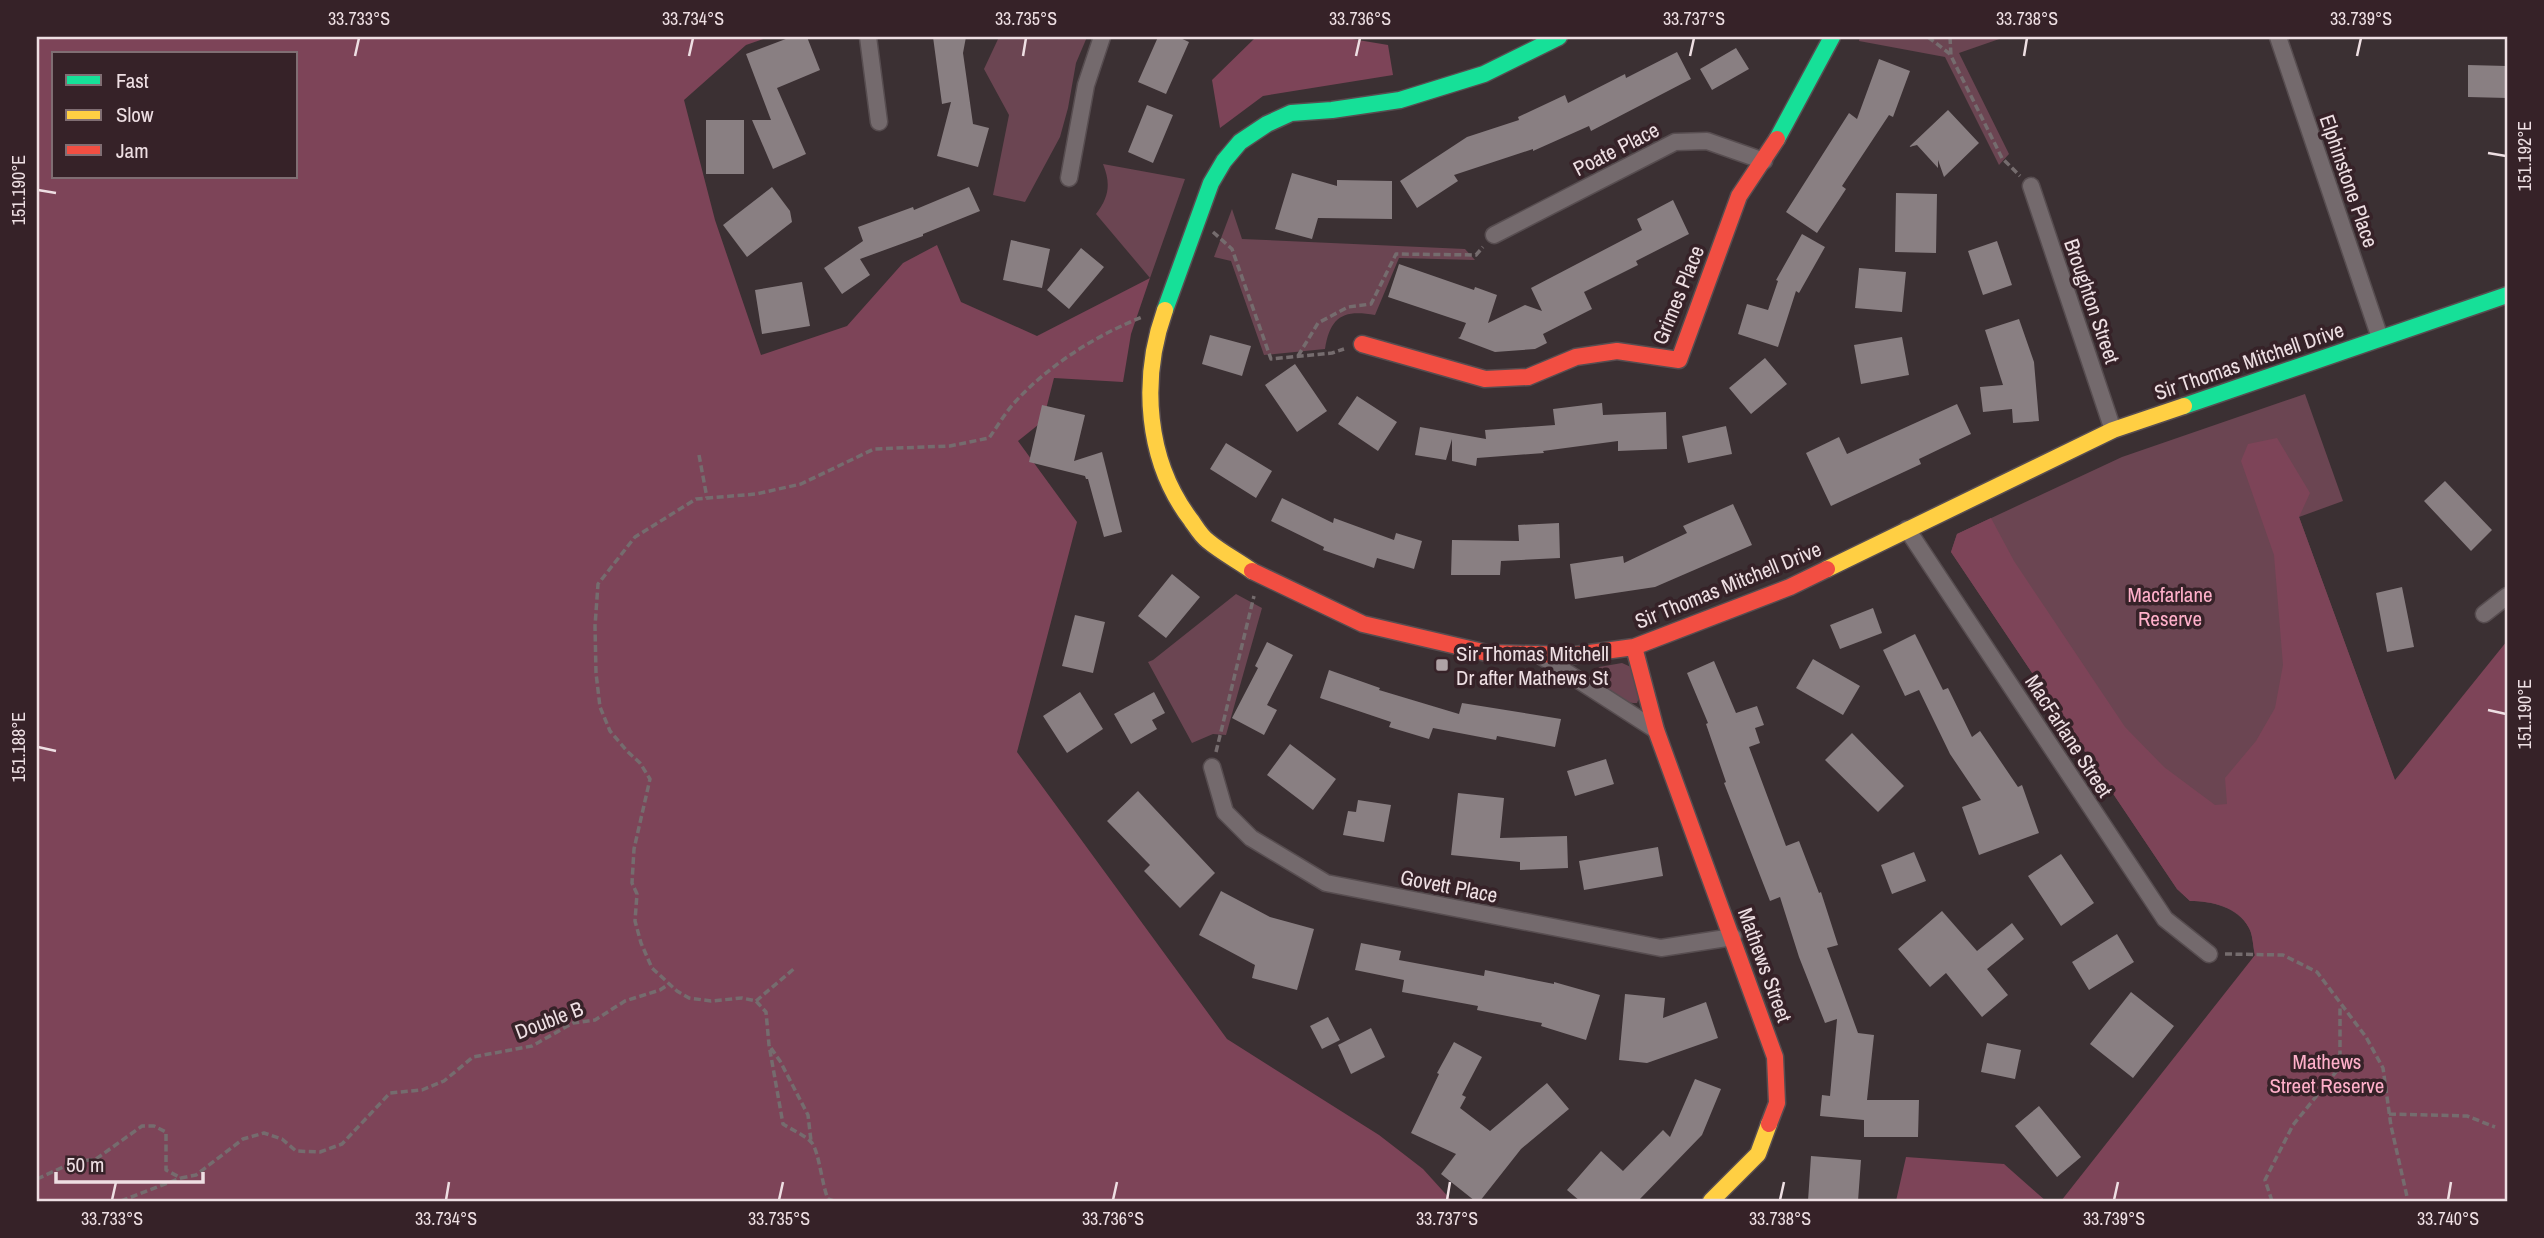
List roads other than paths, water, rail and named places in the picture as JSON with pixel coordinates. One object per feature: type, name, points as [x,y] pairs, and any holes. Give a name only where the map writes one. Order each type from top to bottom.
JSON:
[{"type":"street","points":[[868,37],[879,122]]},
{"type":"street","points":[[1069,178],[1086,85],[1102,37]]},
{"type":"street","name":"Sir Thomas Mitchell Drive","points":[[1559,37],[1485,74],[1412,96],[1366,106],[1291,113],[1267,124],[1240,142],[1224,161],[1211,184],[1163,315],[1153,357],[1150,389],[1153,440],[1176,501],[1206,540],[1259,576],[1363,624],[1487,653],[1575,655],[1634,647],[1790,587],[2113,430],[2507,295]]},
{"type":"street","name":"Grimes Place","points":[[1362,344],[1485,379],[1528,377],[1576,357],[1617,351],[1679,360],[1739,196],[1764,161],[1832,37]]},
{"type":"street","name":"Elphinstone Place","points":[[2278,37],[2380,338]]},
{"type":"street","name":"Poate Place","points":[[1494,235],[1675,142],[1707,141],[1764,161]]},
{"type":"street","name":"Broughton Street","points":[[2031,186],[2113,430]]},
{"type":"street","name":"MacFarlane Street","points":[[1907,529],[2165,919],[2209,954]]},
{"type":"street","points":[[2484,614],[2507,596]]},
{"type":"street","name":"Mathews Street","points":[[1634,647],[1656,730],[1775,1058],[1777,1103],[1758,1154],[1711,1201]]},
{"type":"street","points":[[1538,654],[1656,730]]},
{"type":"street","name":"Govett Place","points":[[1212,767],[1225,812],[1251,838],[1326,883],[1661,948],[1733,937]]},
{"type":"place","name":"Sir Thomas Mitchell Dr after Mathews St","points":[[1442,665]]},
{"type":"park label","name":"Macfarlane Reserve","points":[[2170,606]]},
{"type":"park label","name":"Mathews Street Reserve","points":[[2327,1073]]}]
